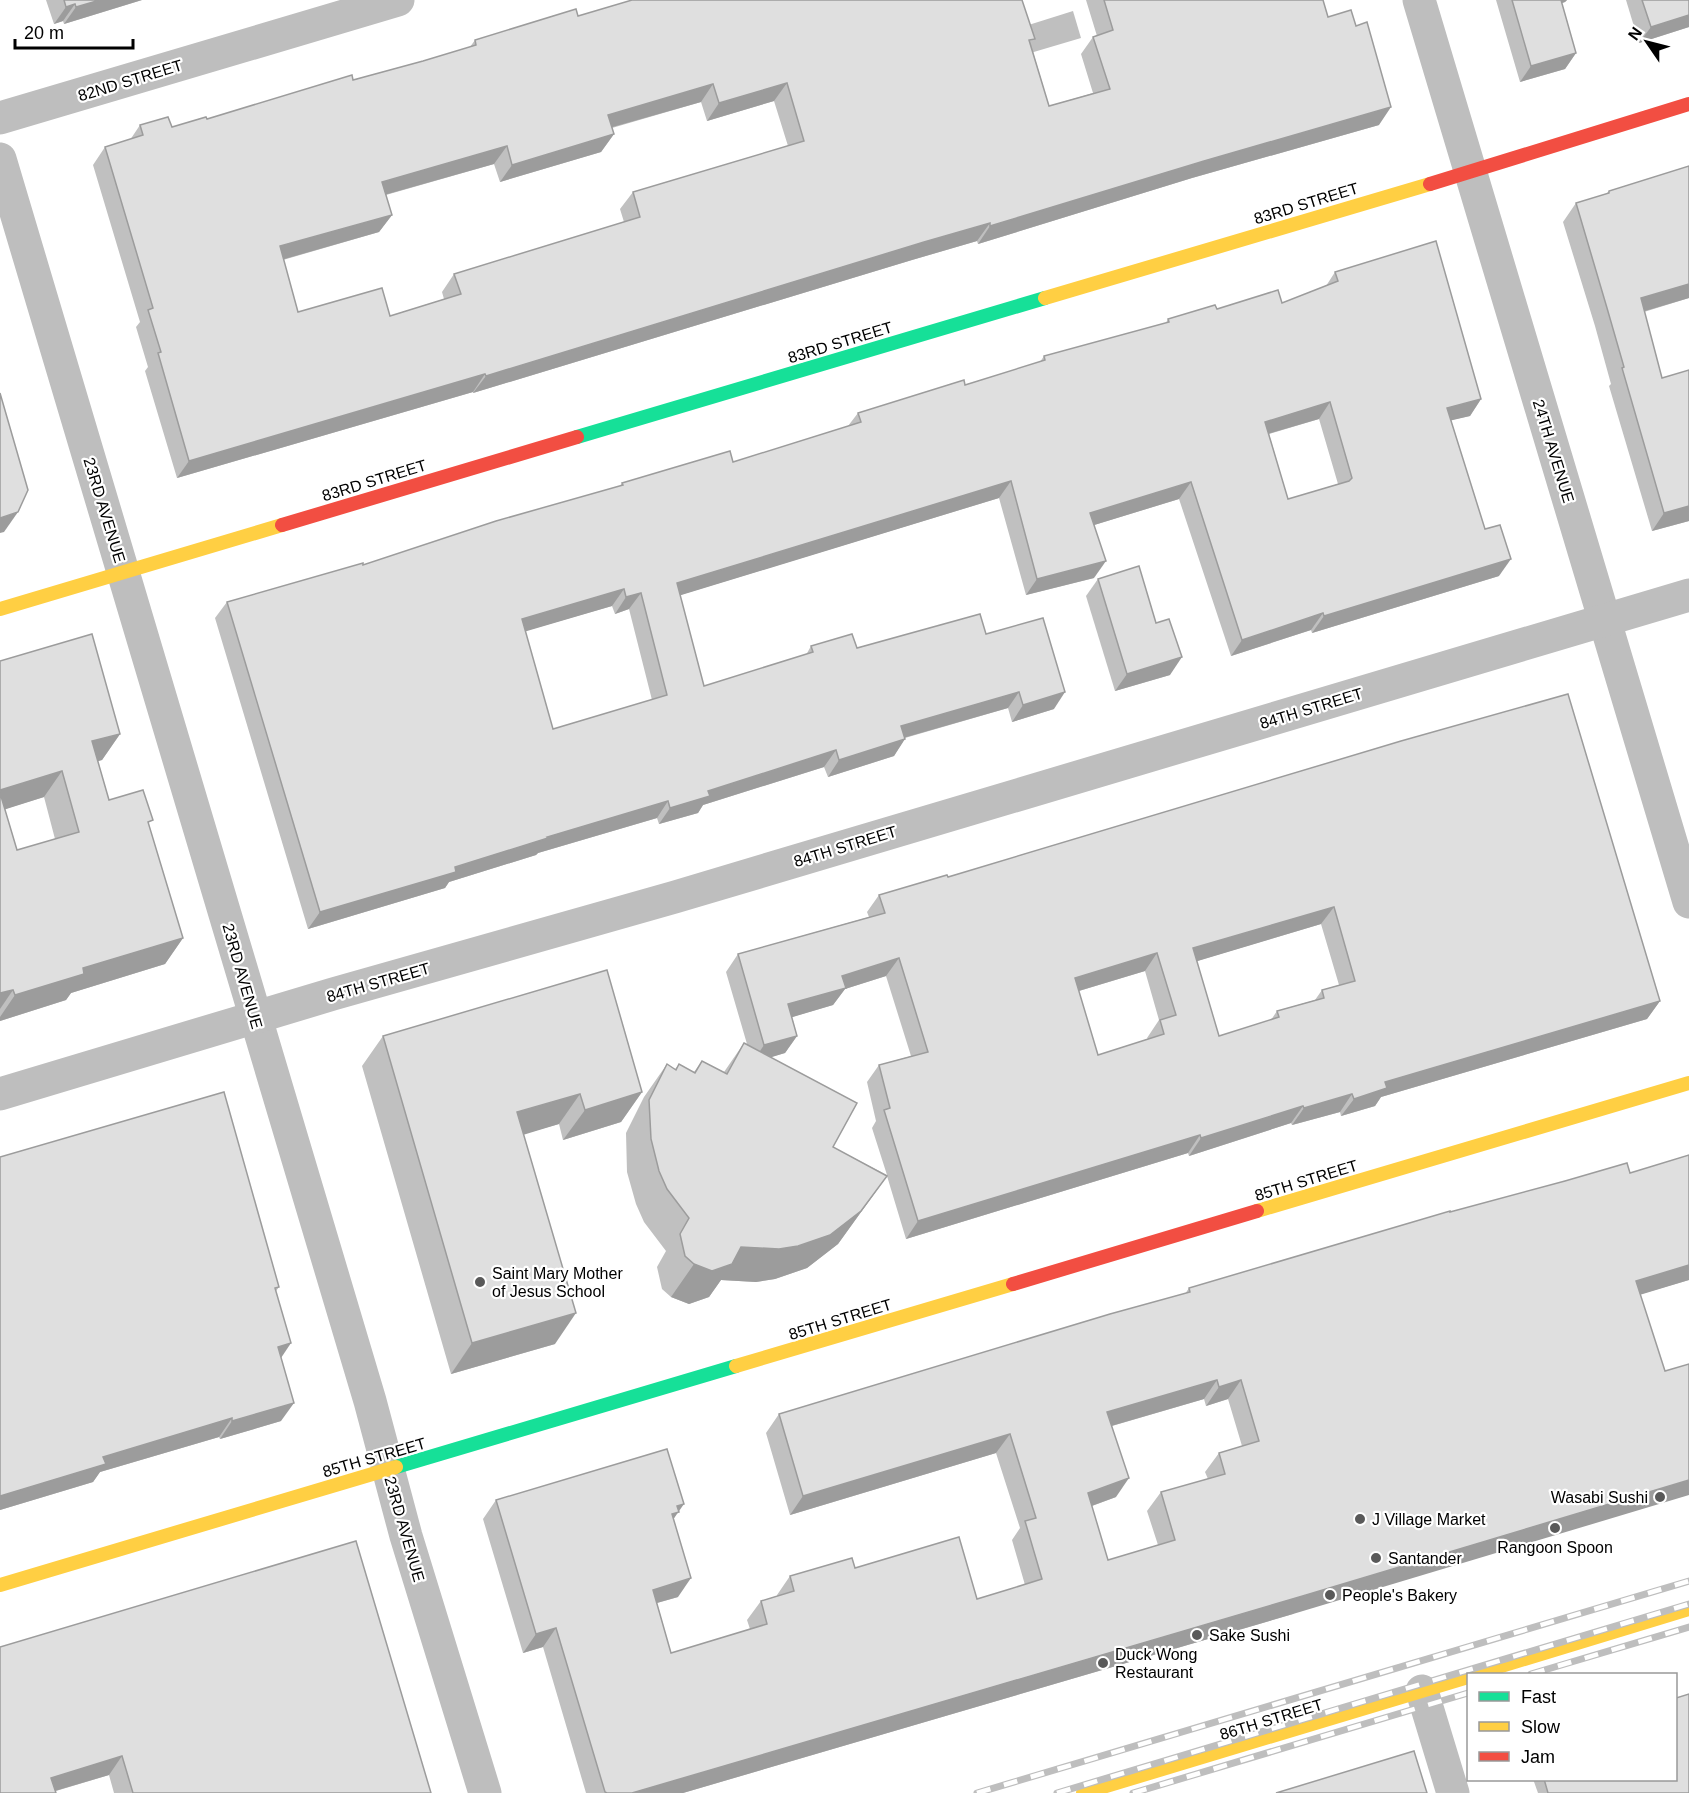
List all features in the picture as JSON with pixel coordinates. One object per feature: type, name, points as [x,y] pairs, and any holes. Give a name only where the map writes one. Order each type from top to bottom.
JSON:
[{"type":"street","name":"82ND STREET","points":[[0,118],[398,0]]},
{"type":"street","name":"24TH AVENUE","points":[[1419,0],[1689,903]]},
{"type":"street","name":"83RD STREET","points":[[0,609],[1470,172],[1689,104]]},
{"type":"street","name":"23RD AVENUE","points":[[0,159],[389,1471],[406,1536],[485,1793]]},
{"type":"street","name":"84TH STREET","points":[[0,1094],[675,897],[1689,595]]},
{"type":"street","name":"85TH STREET","points":[[0,1585],[1689,1083]]},
{"type":"street","points":[[1478,1673],[1689,1609]]},
{"type":"street","name":"86TH STREET","points":[[1083,1793],[1467,1677]]},
{"type":"street","points":[[1422,1691],[1453,1793]]},
{"type":"shaded area","points":[[1073,11],[1081,38],[1027,54],[1019,28]]},
{"type":"building","points":[[64,0],[100,0],[76,7],[75,4],[66,7]]},
{"type":"building","points":[[632,0],[1022,0],[1035,39],[1029,40],[1049,106],[1110,89],[1093,37],[1113,30],[1104,0],[1323,0],[1328,17],[1351,10],[1356,26],[1367,22],[1391,107],[990,226],[990,223],[924,242],[486,376],[485,374],[189,461],[158,353],[161,352],[148,310],[153,308],[105,147],[143,135],[140,125],[168,117],[172,127],[206,117],[207,119],[352,75],[353,80],[423,61],[476,45],[475,40],[576,9],[578,16]],"holes":[[[787,83],[804,141],[633,192],[640,217],[454,274],[461,294],[390,316],[382,288],[298,312],[280,246],[392,215],[382,182],[507,146],[512,165],[614,134],[608,115],[713,84],[719,103]]]},
{"type":"building","points":[[1512,0],[1561,0],[1576,53],[1531,66]]},
{"type":"building","points":[[1642,0],[1689,0],[1689,15],[1651,27]]},
{"type":"building","points":[[1689,166],[1689,284],[1641,298],[1662,378],[1689,370],[1689,506],[1664,513],[1576,203]]},
{"type":"building","points":[[1436,241],[1481,399],[1447,408],[1485,529],[1500,525],[1511,559],[1324,616],[1323,613],[1242,640],[1191,482],[1090,513],[1106,561],[1037,579],[1011,481],[677,583],[704,686],[813,652],[811,646],[852,634],[857,648],[980,614],[986,634],[1043,618],[1065,692],[1023,705],[1019,692],[901,726],[905,739],[839,760],[836,750],[708,791],[710,796],[670,808],[668,801],[455,867],[456,872],[320,912],[227,602],[363,563],[363,565],[496,521],[623,485],[622,483],[730,451],[733,462],[861,422],[858,413],[964,380],[965,385],[1045,360],[1044,356],[1169,322],[1168,319],[1215,305],[1217,309],[1278,290],[1282,303],[1338,281],[1335,272]],"holes":[[[1330,402],[1352,478],[1349,481],[1288,499],[1265,422]],[[624,589],[626,597],[641,593],[667,695],[553,729],[522,619]]]},
{"type":"building","points":[[0,393],[28,490],[18,512],[0,518]]},
{"type":"building","points":[[1139,566],[1156,623],[1169,619],[1182,657],[1127,674],[1098,579]]},
{"type":"building","points":[[92,634],[120,734],[92,741],[109,800],[143,790],[153,820],[148,822],[183,938],[83,968],[84,974],[15,995],[13,990],[0,993],[0,793],[17,850],[79,832],[62,771],[0,790],[0,661]]},
{"type":"building","points":[[1568,694],[1660,1001],[1385,1082],[1387,1088],[1354,1099],[1352,1094],[1304,1108],[1303,1106],[918,1221],[884,1110],[890,1108],[879,1065],[928,1052],[899,958],[842,976],[846,988],[788,1004],[797,1036],[764,1045],[738,954],[885,913],[879,895],[947,875],[948,877],[1401,741]],"holes":[[[1334,907],[1355,981],[1322,990],[1324,998],[1277,1011],[1279,1017],[1219,1036],[1193,948]],[[1157,953],[1176,1015],[1160,1020],[1164,1034],[1098,1055],[1075,978]]]},
{"type":"building","points":[[607,970],[642,1092],[585,1110],[580,1094],[517,1112],[576,1313],[472,1343],[383,1036]]},
{"type":"building","points":[[744,1043],[857,1103],[833,1147],[887,1176],[861,1211],[830,1235],[798,1246],[779,1249],[741,1247],[732,1264],[712,1271],[694,1264],[685,1256],[680,1234],[689,1218],[667,1189],[659,1171],[651,1139],[649,1100],[667,1064],[676,1070],[679,1064],[695,1073],[702,1061],[727,1074]]},
{"type":"building","points":[[224,1092],[279,1287],[275,1288],[291,1343],[278,1347],[294,1403],[232,1421],[232,1418],[103,1457],[106,1464],[0,1496],[0,1157]]},
{"type":"building","points":[[1689,1155],[1689,1265],[1636,1281],[1665,1371],[1689,1364],[1689,1480],[632,1793],[605,1792],[556,1628],[536,1634],[496,1500],[667,1449],[684,1504],[677,1506],[679,1512],[672,1514],[691,1578],[653,1590],[671,1653],[767,1624],[761,1601],[794,1591],[790,1576],[852,1558],[855,1568],[959,1537],[977,1599],[1042,1579],[1025,1521],[1036,1518],[1010,1434],[803,1496],[779,1414],[1190,1292],[1189,1288],[1450,1211],[1627,1163],[1630,1173]],"holes":[[[1217,1380],[1219,1387],[1241,1380],[1259,1441],[1219,1453],[1225,1474],[1161,1492],[1175,1540],[1108,1560],[1088,1493],[1129,1478],[1107,1412]]]},
{"type":"building","points":[[356,1541],[431,1793],[133,1793],[122,1756],[51,1778],[56,1793],[0,1793],[0,1647]]},
{"type":"building","points":[[1689,1694],[1689,1793],[1548,1793],[1545,1781],[1677,1781],[1677,1698]]},
{"type":"building","points":[[1414,1751],[1427,1793],[1276,1793]]},
{"type":"railway","points":[[977,1793],[1689,1581]]},
{"type":"railway","points":[[1057,1793],[1689,1604]]},
{"type":"railway","points":[[1534,1673],[1689,1627]]},
{"type":"railway","points":[[1133,1793],[1467,1693]]},
{"type":"traffic: fast","points":[[577,437],[1045,298]]},
{"type":"traffic: fast","points":[[396,1467],[736,1366]]},
{"type":"traffic: slow","points":[[1045,298],[1430,184]]},
{"type":"traffic: slow","points":[[0,609],[282,525]]},
{"type":"traffic: slow","points":[[1257,1211],[1689,1083]]},
{"type":"traffic: slow","points":[[736,1366],[1013,1284]]},
{"type":"traffic: slow","points":[[0,1585],[396,1467]]},
{"type":"traffic: slow","points":[[1478,1673],[1689,1609]]},
{"type":"traffic: slow","points":[[1083,1793],[1467,1677]]},
{"type":"traffic: jam","points":[[1430,184],[1689,104]]},
{"type":"traffic: jam","points":[[282,525],[577,437]]},
{"type":"traffic: jam","points":[[1013,1284],[1257,1211]]},
{"type":"place","name":"Saint Mary Mother of Jesus School","points":[[480,1282]]},
{"type":"place","name":"Wasabi Sushi","points":[[1660,1497]]},
{"type":"place","name":"J Village Market","points":[[1360,1519]]},
{"type":"place","name":"Rangoon Spoon","points":[[1555,1528]]},
{"type":"place","name":"Santander","points":[[1376,1558]]},
{"type":"place","name":"People's Bakery","points":[[1330,1595]]},
{"type":"place","name":"Sake Sushi","points":[[1197,1635]]},
{"type":"place","name":"Duck Wong Restaurant","points":[[1103,1663]]}]
